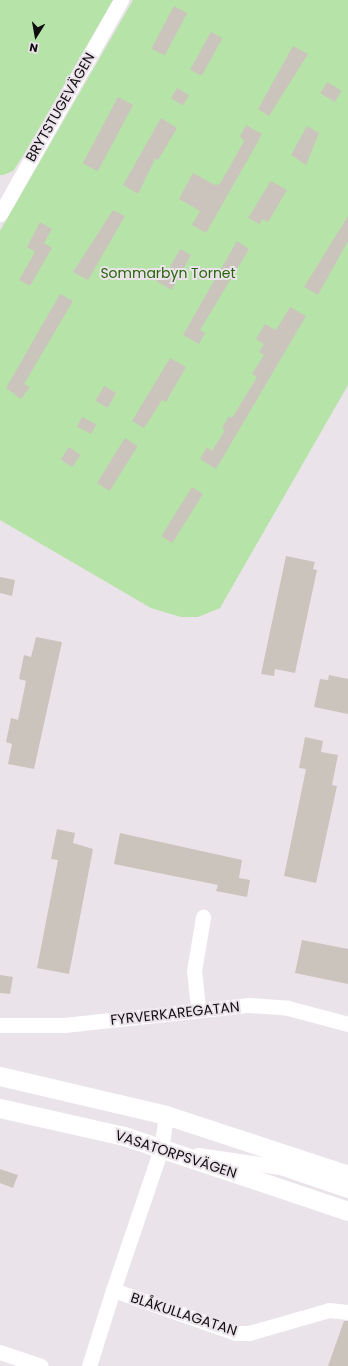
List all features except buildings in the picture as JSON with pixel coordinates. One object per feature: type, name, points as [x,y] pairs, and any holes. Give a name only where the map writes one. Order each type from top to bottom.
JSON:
[{"type":"main road","points":[[0,1076],[166,1115],[286,1153],[348,1185]]},
{"type":"main road","name":"VASATORPSVÄGEN","points":[[0,1108],[84,1126],[161,1149],[348,1211]]},
{"type":"street","name":"BRYTSTUGEVÄGEN","points":[[0,214],[121,0]]},
{"type":"street","points":[[198,1008],[194,971],[203,917]]},
{"type":"street","name":"FYRVERKAREGATAN","points":[[0,1025],[64,1025],[198,1008],[265,1006],[348,1024]]},
{"type":"street","name":"BLÅKULLAGATAN","points":[[89,1366],[161,1149],[166,1115]]},
{"type":"street","points":[[161,1149],[280,1167],[348,1185]]},
{"type":"street","name":"BLÅKULLAGATAN","points":[[114,1290],[236,1333],[249,1333],[330,1310],[348,1312]]},
{"type":"street","points":[[0,1352],[41,1366]]},
{"type":"green space","points":[[0,0],[113,0],[23,156],[13,171],[3,175],[0,175]]},
{"type":"green space","name":"Sommarbyn Tornet","points":[[133,0],[348,0],[348,385],[220,608],[198,617],[181,617],[151,608],[0,520],[0,231]]}]
